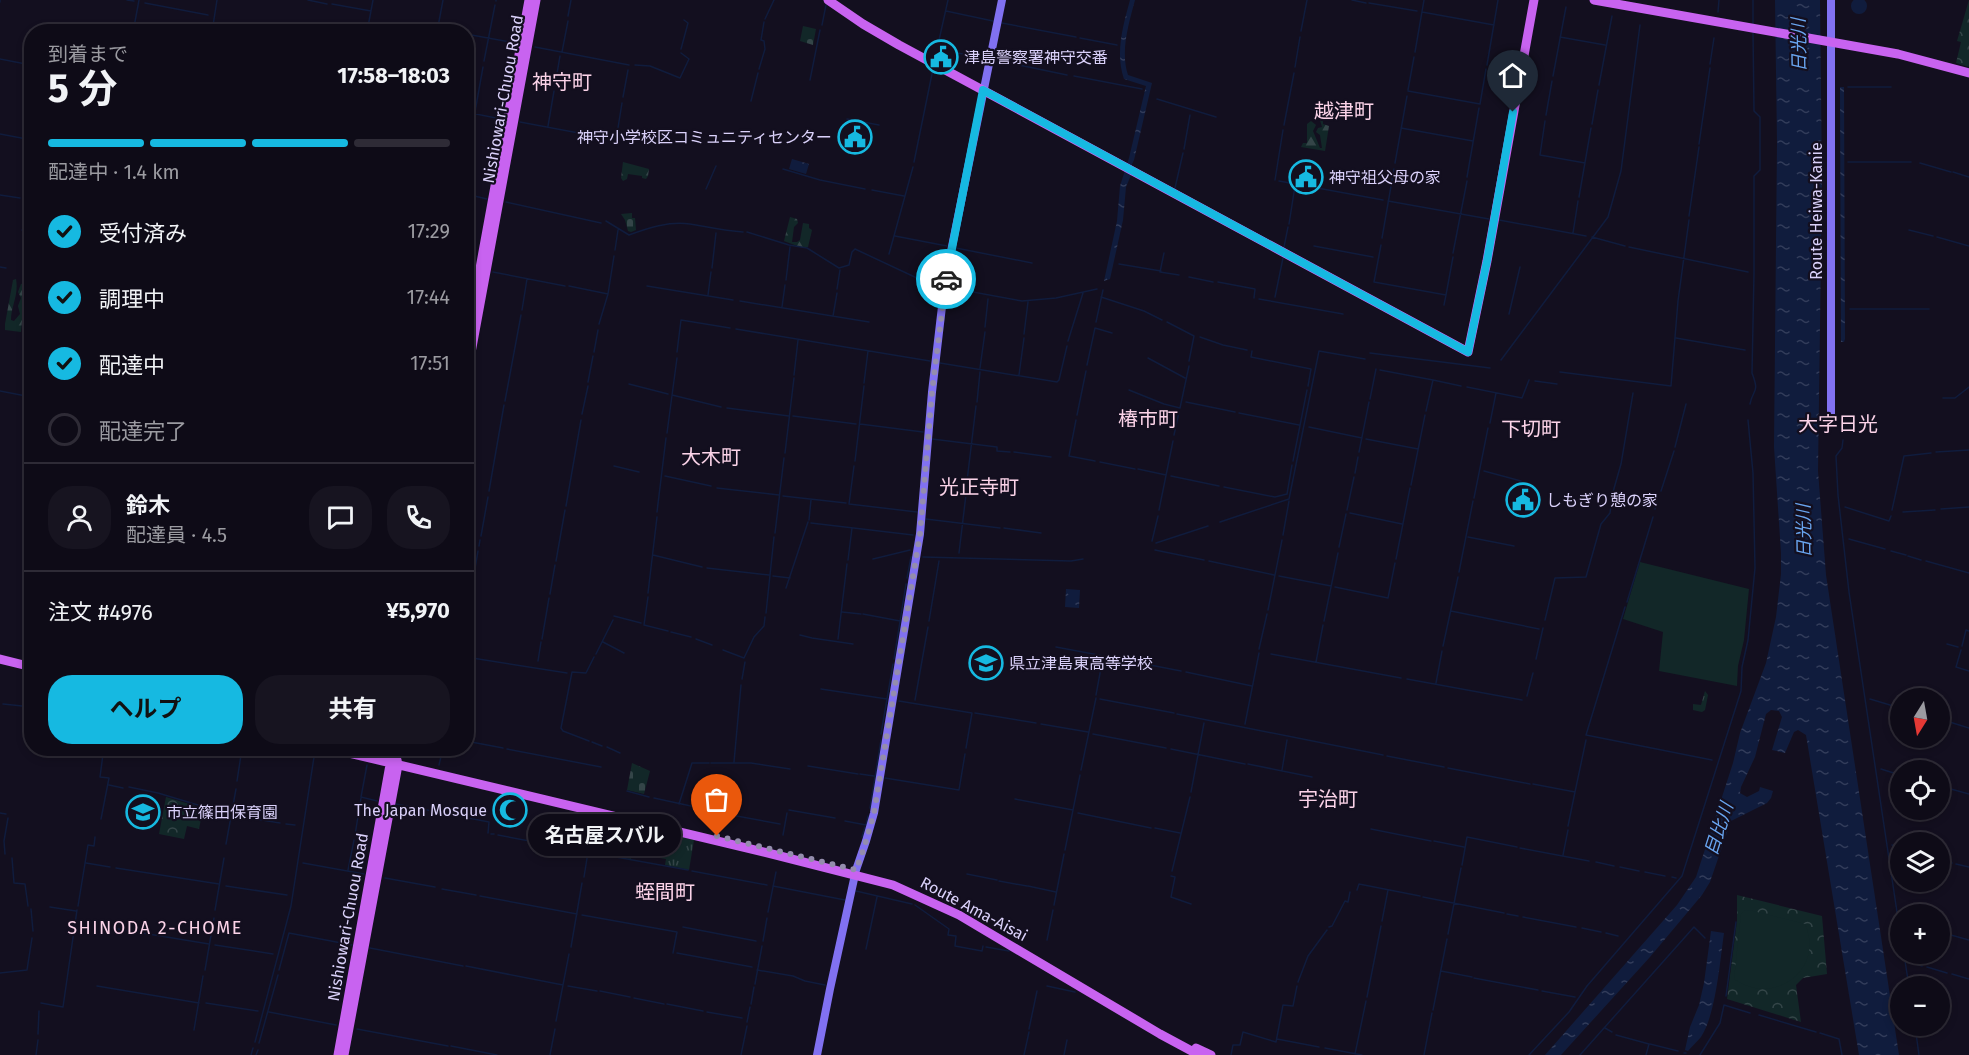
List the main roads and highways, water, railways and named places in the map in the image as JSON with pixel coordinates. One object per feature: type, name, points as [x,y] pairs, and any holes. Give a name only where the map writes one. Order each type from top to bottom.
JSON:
[{"type":"main road","name":"Nishiowari-Chuou Road","points":[[474,301],[529,0]]},
{"type":"main road","name":"Nishiowari-Chuou Road","points":[[474,337],[536,0]]},
{"type":"main road","points":[[828,0],[862,24],[1468,352],[1487,261],[1534,0]]},
{"type":"main road","points":[[817,1055],[855,872],[874,813],[917,553],[945,280],[1002,0]]},
{"type":"main road","points":[[1594,0],[1898,54],[1969,73]]},
{"type":"main road","name":"Route Heiwa-Kanie","points":[[1831,0],[1831,422]]},
{"type":"main road","points":[[0,654],[24,659]]},
{"type":"main road","points":[[0,659],[24,665]]},
{"type":"main road","name":"Route Ama-Aisai","points":[[376,756],[895,880],[958,909],[1161,1029],[1211,1055]]},
{"type":"main road","name":"Nishiowari-Chuou Road","points":[[338,1055],[394,759]]},
{"type":"main road","name":"Nishiowari-Chuou Road","points":[[344,1055],[394,759]]},
{"type":"main road","name":"Route Ama-Aisai","points":[[855,872],[893,885],[959,915],[1150,1029],[1199,1055]]},
{"type":"water","points":[[1862,-1],[1866,3],[1865,12],[1859,14],[1853,12],[1851,6],[1853,0]]},
{"type":"water","points":[[1130,0],[1135,0],[1125,47],[1128,75],[1152,83],[1131,175],[1126,187],[1123,220],[1110,279],[1104,281],[1117,221],[1120,186],[1146,86],[1124,79],[1121,69],[1121,40]]},
{"type":"water","points":[[1775,0],[1820,0],[1822,181],[1818,471],[1826,575],[1890,996],[1890,1036],[1896,1036],[1899,1055],[1859,1055],[1806,735],[1798,730],[1794,732],[1785,753],[1772,750],[1782,717],[1779,711],[1771,710],[1766,714],[1755,757],[1740,793],[1747,797],[1759,791],[1760,787],[1773,791],[1771,798],[1767,803],[1731,821],[1710,882],[1702,895],[1650,957],[1561,1055],[1545,1055],[1677,905],[1696,877],[1733,763],[1740,733],[1766,663],[1776,617],[1781,574],[1774,447],[1777,143]]},
{"type":"water","points":[[1840,87],[1844,87],[1844,342],[1841,342]]},
{"type":"water","points":[[792,159],[809,164],[806,174],[789,169]]},
{"type":"water","points":[[1066,589],[1080,590],[1079,608],[1065,607]]},
{"type":"water","points":[[1711,931],[1724,933],[1717,987],[1706,1027],[1701,1037],[1688,1051],[1685,1050],[1704,983]]},
{"type":"waterway","points":[[127,0],[134,1]]},
{"type":"waterway","points":[[135,24],[139,0]]},
{"type":"waterway","points":[[213,24],[217,0]]},
{"type":"waterway","points":[[308,0],[327,4]]},
{"type":"waterway","points":[[368,24],[373,0]]},
{"type":"waterway","points":[[438,24],[443,0]]},
{"type":"waterway","points":[[568,16],[571,0]]},
{"type":"waterway","points":[[765,19],[774,0]]},
{"type":"waterway","points":[[948,0],[937,49],[984,58]]},
{"type":"waterway","points":[[1301,31],[1307,0]]},
{"type":"waterway","points":[[1352,0],[1366,3]]},
{"type":"waterway","points":[[1415,52],[1424,0]]},
{"type":"waterway","points":[[1487,65],[1498,0]]},
{"type":"waterway","points":[[1718,12],[1719,0]]},
{"type":"waterway","points":[[1753,0],[1753,24]]},
{"type":"waterway","points":[[145,3],[208,15]]},
{"type":"waterway","points":[[1369,3],[1417,11]]},
{"type":"waterway","points":[[332,4],[371,11]]},
{"type":"waterway","points":[[484,61],[495,5]]},
{"type":"waterway","points":[[822,25],[826,5]]},
{"type":"waterway","points":[[1553,76],[1566,7]]},
{"type":"waterway","points":[[946,11],[993,21]]},
{"type":"waterway","points":[[1422,12],[1494,25]]},
{"type":"waterway","points":[[1599,85],[1612,16]]},
{"type":"waterway","points":[[681,49],[688,23],[684,20]]},
{"type":"waterway","points":[[562,52],[568,21]]},
{"type":"waterway","points":[[759,69],[765,49],[764,41],[761,40],[764,22]]},
{"type":"waterway","points":[[1002,23],[1076,37]]},
{"type":"waterway","points":[[1501,360],[1608,217],[1621,171],[1640,25]]},
{"type":"waterway","points":[[810,80],[820,30]]},
{"type":"waterway","points":[[1750,404],[1756,388],[1752,373],[1754,176],[1760,170],[1760,117],[1754,111],[1753,32]]},
{"type":"waterway","points":[[474,35],[515,43]]},
{"type":"waterway","points":[[1295,67],[1300,37]]},
{"type":"waterway","points":[[1560,37],[1605,45]]},
{"type":"waterway","points":[[1080,38],[1117,45]]},
{"type":"waterway","points":[[1710,64],[1714,38]]},
{"type":"waterway","points":[[535,47],[629,65]]},
{"type":"waterway","points":[[935,58],[937,50]]},
{"type":"waterway","points":[[635,65],[650,66],[680,78],[689,59],[681,53]]},
{"type":"waterway","points":[[555,85],[560,56]]},
{"type":"waterway","points":[[1408,90],[1414,57]]},
{"type":"waterway","points":[[0,59],[24,64]]},
{"type":"waterway","points":[[995,60],[1067,75]]},
{"type":"waterway","points":[[474,117],[483,67]]},
{"type":"waterway","points":[[1699,144],[1710,68]]},
{"type":"waterway","points":[[914,162],[933,69]]},
{"type":"waterway","points":[[1480,104],[1486,69]]},
{"type":"waterway","points":[[623,97],[628,70]]},
{"type":"waterway","points":[[751,101],[758,73]]},
{"type":"waterway","points":[[1284,125],[1294,73]]},
{"type":"waterway","points":[[1074,76],[1142,89]]},
{"type":"waterway","points":[[1546,115],[1552,81]]},
{"type":"waterway","points":[[1848,87],[1891,87]]},
{"type":"waterway","points":[[1592,124],[1598,90]]},
{"type":"waterway","points":[[548,126],[554,91]]},
{"type":"waterway","points":[[1408,91],[1480,104]]},
{"type":"waterway","points":[[1395,163],[1407,96]]},
{"type":"waterway","points":[[1157,99],[1216,117]]},
{"type":"waterway","points":[[520,122],[616,140],[622,103]]},
{"type":"waterway","points":[[1467,177],[1479,108]]},
{"type":"waterway","points":[[474,114],[501,119]]},
{"type":"waterway","points":[[1184,149],[1190,115]]},
{"type":"waterway","points":[[847,119],[879,125]]},
{"type":"waterway","points":[[1545,121],[1540,155],[1585,163]]},
{"type":"waterway","points":[[1401,128],[1473,141]]},
{"type":"waterway","points":[[1579,197],[1591,128]]},
{"type":"waterway","points":[[1275,180],[1283,130]]},
{"type":"waterway","points":[[0,134],[24,138]]},
{"type":"waterway","points":[[1689,216],[1699,147]]},
{"type":"waterway","points":[[1175,188],[1183,153]]},
{"type":"waterway","points":[[1848,162],[1911,162]]},
{"type":"waterway","points":[[1920,163],[1951,172]]},
{"type":"waterway","points":[[706,189],[716,166]]},
{"type":"waterway","points":[[889,254],[913,167]]},
{"type":"waterway","points":[[783,169],[820,180],[865,189]]},
{"type":"waterway","points":[[1382,238],[1394,169]]},
{"type":"waterway","points":[[1953,172],[1969,177]]},
{"type":"waterway","points":[[1279,181],[1383,200]]},
{"type":"waterway","points":[[1453,253],[1467,181]]},
{"type":"waterway","points":[[1289,224],[1295,186]]},
{"type":"waterway","points":[[872,190],[904,196]]},
{"type":"waterway","points":[[0,195],[20,198]]},
{"type":"waterway","points":[[474,196],[487,199]]},
{"type":"waterway","points":[[1388,201],[1489,219]]},
{"type":"waterway","points":[[1573,233],[1578,201]]},
{"type":"waterway","points":[[506,202],[601,223]]},
{"type":"waterway","points":[[1499,220],[1586,236]]},
{"type":"waterway","points":[[1560,372],[1671,386],[1678,301],[1689,220]]},
{"type":"waterway","points":[[606,221],[629,235],[674,223],[743,232]]},
{"type":"waterway","points":[[1284,247],[1288,227]]},
{"type":"waterway","points":[[615,250],[618,230]]},
{"type":"waterway","points":[[1909,230],[1933,236]]},
{"type":"waterway","points":[[747,232],[807,248],[839,268],[849,265],[855,249],[936,285]]},
{"type":"waterway","points":[[712,268],[716,233]]},
{"type":"waterway","points":[[895,236],[947,246]]},
{"type":"waterway","points":[[1592,237],[1625,246]]},
{"type":"waterway","points":[[1937,237],[1969,246]]},
{"type":"waterway","points":[[1381,245],[1374,282],[1446,295],[1453,257]]},
{"type":"waterway","points":[[1314,246],[1373,257]]},
{"type":"waterway","points":[[786,280],[790,247]]},
{"type":"waterway","points":[[1629,247],[1748,272]]},
{"type":"waterway","points":[[956,248],[1032,263]]},
{"type":"waterway","points":[[1164,253],[1160,272],[1179,275]]},
{"type":"waterway","points":[[569,286],[608,294],[614,256]]},
{"type":"waterway","points":[[1275,297],[1283,258]]},
{"type":"waterway","points":[[1119,264],[1161,271]]},
{"type":"waterway","points":[[0,267],[6,268]]},
{"type":"waterway","points":[[1509,314],[1520,267]]},
{"type":"waterway","points":[[837,289],[840,270]]},
{"type":"waterway","points":[[493,272],[565,286]]},
{"type":"waterway","points":[[708,295],[711,272]]},
{"type":"waterway","points":[[1189,277],[1213,282]]},
{"type":"waterway","points":[[522,310],[527,279]]},
{"type":"waterway","points":[[1218,282],[1255,289],[1254,298]]},
{"type":"waterway","points":[[782,307],[785,285]]},
{"type":"waterway","points":[[647,286],[733,300]]},
{"type":"waterway","points":[[951,288],[1022,301],[1056,298],[1097,289]]},
{"type":"waterway","points":[[1096,322],[1103,290]]},
{"type":"waterway","points":[[833,316],[837,293]]},
{"type":"waterway","points":[[1068,341],[1083,293]]},
{"type":"waterway","points":[[599,324],[608,294]]},
{"type":"waterway","points":[[1444,305],[1446,295]]},
{"type":"waterway","points":[[1101,297],[1144,311],[1162,320]]},
{"type":"waterway","points":[[985,327],[988,299]]},
{"type":"waterway","points":[[1259,299],[1343,314]]},
{"type":"waterway","points":[[740,301],[869,322]]},
{"type":"waterway","points":[[1024,334],[1028,302]]},
{"type":"waterway","points":[[1850,309],[1929,309]]},
{"type":"waterway","points":[[505,401],[521,315]]},
{"type":"waterway","points":[[677,352],[681,320],[730,328]]},
{"type":"waterway","points":[[1167,322],[1194,336],[1189,361]]},
{"type":"waterway","points":[[1087,365],[1095,328],[1112,333]]},
{"type":"waterway","points":[[736,329],[930,361]]},
{"type":"waterway","points":[[594,352],[598,330]]},
{"type":"waterway","points":[[980,368],[985,332]]},
{"type":"waterway","points":[[1200,337],[1247,350]]},
{"type":"waterway","points":[[1019,375],[1024,338]]},
{"type":"waterway","points":[[1676,338],[1745,350]]},
{"type":"waterway","points":[[794,375],[798,340]]},
{"type":"waterway","points":[[940,363],[1057,382],[1067,346]]},
{"type":"waterway","points":[[864,383],[868,351]]},
{"type":"waterway","points":[[1252,351],[1251,357],[1311,369],[1308,386]]},
{"type":"waterway","points":[[1220,522],[1289,499],[1319,351],[1365,359]]},
{"type":"waterway","points":[[1370,353],[1490,368]]},
{"type":"waterway","points":[[588,382],[593,356]]},
{"type":"waterway","points":[[667,433],[677,358]]},
{"type":"waterway","points":[[1148,358],[1185,378]]},
{"type":"waterway","points":[[1129,390],[1180,408],[1189,366]]},
{"type":"waterway","points":[[1370,399],[1376,369]]},
{"type":"waterway","points":[[1380,370],[1433,380]]},
{"type":"waterway","points":[[1077,415],[1086,371]]},
{"type":"waterway","points":[[977,402],[980,372]]},
{"type":"waterway","points":[[785,453],[794,378]]},
{"type":"waterway","points":[[1426,411],[1433,380],[1461,386]]},
{"type":"waterway","points":[[1467,387],[1522,398],[1529,380]]},
{"type":"waterway","points":[[1535,381],[1557,384]]},
{"type":"waterway","points":[[629,384],[668,394]]},
{"type":"waterway","points":[[582,414],[588,386]]},
{"type":"waterway","points":[[855,461],[864,386]]},
{"type":"waterway","points":[[1943,398],[1955,398],[1969,387]]},
{"type":"waterway","points":[[1293,461],[1307,390]]},
{"type":"waterway","points":[[0,391],[24,396]]},
{"type":"waterway","points":[[1490,423],[1496,393]]},
{"type":"waterway","points":[[1545,620],[1555,578],[1586,577],[1601,524],[1610,513],[1633,393]]},
{"type":"waterway","points":[[672,395],[721,407]]},
{"type":"waterway","points":[[1186,402],[1235,412]]},
{"type":"waterway","points":[[1359,452],[1369,402]]},
{"type":"waterway","points":[[1675,447],[1686,404]]},
{"type":"waterway","points":[[489,491],[504,405]]},
{"type":"waterway","points":[[967,481],[976,406]]},
{"type":"waterway","points":[[727,408],[789,416]]},
{"type":"waterway","points":[[1174,435],[1179,412]]},
{"type":"waterway","points":[[1239,413],[1299,425]]},
{"type":"waterway","points":[[1411,485],[1425,415]]},
{"type":"waterway","points":[[793,416],[856,424]]},
{"type":"waterway","points":[[566,506],[581,420]]},
{"type":"waterway","points":[[1076,420],[1069,456],[1095,461]]},
{"type":"waterway","points":[[1529,1055],[1569,1012],[1587,986],[1682,876],[1741,691],[1755,568],[1753,473],[1748,420]]},
{"type":"waterway","points":[[860,424],[923,432]]},
{"type":"waterway","points":[[1309,427],[1362,438]]},
{"type":"waterway","points":[[1474,498],[1488,428]]},
{"type":"waterway","points":[[657,512],[666,438]]},
{"type":"waterway","points":[[932,439],[997,447],[997,451],[1010,452]]},
{"type":"waterway","points":[[1366,439],[1418,449]]},
{"type":"waterway","points":[[1843,440],[1842,448],[1836,456],[1849,592],[1896,904]]},
{"type":"waterway","points":[[1159,510],[1173,441]]},
{"type":"waterway","points":[[1936,452],[1969,450]]},
{"type":"waterway","points":[[1661,491],[1674,451]]},
{"type":"waterway","points":[[1014,452],[1051,457]]},
{"type":"waterway","points":[[1892,510],[1904,456],[1931,453]]},
{"type":"waterway","points":[[1355,473],[1358,457]]},
{"type":"waterway","points":[[775,533],[784,458]]},
{"type":"waterway","points":[[1100,462],[1135,469]]},
{"type":"waterway","points":[[1224,487],[1275,497],[1287,494],[1292,465]]},
{"type":"waterway","points":[[614,466],[639,472]]},
{"type":"waterway","points":[[854,466],[849,504],[917,512]]},
{"type":"waterway","points":[[1138,469],[1166,475]]},
{"type":"waterway","points":[[1484,471],[1521,481]]},
{"type":"waterway","points":[[665,476],[711,486]]},
{"type":"waterway","points":[[1171,476],[1219,486]]},
{"type":"waterway","points":[[1347,510],[1354,477]]},
{"type":"waterway","points":[[959,553],[967,486]]},
{"type":"waterway","points":[[717,488],[779,495]]},
{"type":"waterway","points":[[1396,559],[1410,488]]},
{"type":"waterway","points":[[783,496],[846,503]]},
{"type":"waterway","points":[[481,536],[488,497]]},
{"type":"waterway","points":[[809,520],[811,500]]},
{"type":"waterway","points":[[1283,535],[1289,501]]},
{"type":"waterway","points":[[1459,572],[1473,501]]},
{"type":"waterway","points":[[1655,509],[1657,503]]},
{"type":"waterway","points":[[1845,507],[1889,521],[1891,516]]},
{"type":"waterway","points":[[1941,509],[1969,507]]},
{"type":"waterway","points":[[556,561],[565,510]]},
{"type":"waterway","points":[[1903,512],[1935,510]]},
{"type":"waterway","points":[[1350,513],[1402,524]]},
{"type":"waterway","points":[[1339,547],[1346,514]]},
{"type":"waterway","points":[[1152,541],[1158,516]]},
{"type":"waterway","points":[[648,593],[657,517]]},
{"type":"waterway","points":[[1627,602],[1653,517]]},
{"type":"waterway","points":[[926,519],[1000,528]]},
{"type":"waterway","points":[[786,588],[808,522]]},
{"type":"waterway","points":[[811,523],[913,535]]},
{"type":"waterway","points":[[1156,543],[1208,526]]},
{"type":"waterway","points":[[848,560],[852,528]]},
{"type":"waterway","points":[[1004,528],[1041,533]]},
{"type":"waterway","points":[[766,613],[774,537]]},
{"type":"waterway","points":[[1468,537],[1514,546]]},
{"type":"waterway","points":[[1849,539],[1885,549]]},
{"type":"waterway","points":[[479,546],[480,540]]},
{"type":"waterway","points":[[1268,610],[1282,540]]},
{"type":"waterway","points":[[873,559],[910,550]]},
{"type":"waterway","points":[[1155,550],[1204,560]]},
{"type":"waterway","points":[[474,574],[478,551]]},
{"type":"waterway","points":[[1891,551],[1906,555]]},
{"type":"waterway","points":[[1324,621],[1338,553]]},
{"type":"waterway","points":[[653,555],[702,567]]},
{"type":"waterway","points":[[1908,556],[1921,560]]},
{"type":"waterway","points":[[907,578],[912,557]]},
{"type":"waterway","points":[[923,557],[1071,561],[1083,559]]},
{"type":"waterway","points":[[929,621],[939,561]]},
{"type":"waterway","points":[[1209,561],[1274,575]]},
{"type":"waterway","points":[[1926,561],[1969,573]]},
{"type":"waterway","points":[[1335,587],[1388,598],[1395,563]]},
{"type":"waterway","points":[[838,639],[847,564]]},
{"type":"waterway","points":[[550,594],[555,565]]},
{"type":"waterway","points":[[707,568],[769,575]]},
{"type":"waterway","points":[[773,576],[790,578]]},
{"type":"waterway","points":[[1279,576],[1331,586]]},
{"type":"waterway","points":[[1443,646],[1458,577]]},
{"type":"waterway","points":[[894,659],[906,584]]},
{"type":"waterway","points":[[648,597],[644,625],[668,631]]},
{"type":"waterway","points":[[542,639],[549,598]]},
{"type":"waterway","points":[[1625,607],[1586,735],[1712,760]]},
{"type":"waterway","points":[[1451,611],[1539,629]]},
{"type":"waterway","points":[[842,612],[861,614]]},
{"type":"waterway","points":[[863,614],[900,621]]},
{"type":"waterway","points":[[1259,649],[1267,614]]},
{"type":"waterway","points":[[614,616],[641,623]]},
{"type":"waterway","points":[[723,650],[744,658],[754,637],[764,626],[765,617]]},
{"type":"waterway","points":[[596,654],[613,620]]},
{"type":"waterway","points":[[1316,662],[1323,625]]},
{"type":"waterway","points":[[915,700],[928,627]]},
{"type":"waterway","points":[[1536,659],[1543,628]]},
{"type":"waterway","points":[[1962,646],[1966,630],[1969,631]]},
{"type":"waterway","points":[[671,632],[691,637]]},
{"type":"waterway","points":[[800,635],[853,644]]},
{"type":"waterway","points":[[696,639],[712,645]]},
{"type":"waterway","points":[[538,661],[541,642]]},
{"type":"waterway","points":[[603,642],[624,653]]},
{"type":"waterway","points":[[1947,644],[1958,647]]},
{"type":"waterway","points":[[1056,647],[1104,656]]},
{"type":"waterway","points":[[1961,650],[1956,667],[1969,671]]},
{"type":"waterway","points":[[1436,683],[1442,651]]},
{"type":"waterway","points":[[1245,724],[1259,653]]},
{"type":"waterway","points":[[1271,654],[1401,678]]},
{"type":"waterway","points":[[589,741],[563,731],[561,728],[572,672],[586,673],[594,657]]},
{"type":"waterway","points":[[1096,695],[1103,657]]},
{"type":"waterway","points":[[1109,657],[1181,671]]},
{"type":"waterway","points":[[474,658],[567,673]]},
{"type":"waterway","points":[[742,679],[745,662]]},
{"type":"waterway","points":[[881,734],[893,664]]},
{"type":"waterway","points":[[1186,672],[1252,686]]},
{"type":"waterway","points":[[1527,696],[1533,673]]},
{"type":"waterway","points":[[1407,679],[1522,700]]},
{"type":"waterway","points":[[734,762],[741,685]]},
{"type":"waterway","points":[[821,689],[887,699]]},
{"type":"waterway","points":[[1081,770],[1096,698]]},
{"type":"waterway","points":[[1100,699],[1174,713]]},
{"type":"waterway","points":[[1870,699],[1890,705]]},
{"type":"waterway","points":[[899,701],[972,713]]},
{"type":"waterway","points":[[3,704],[24,706]]},
{"type":"waterway","points":[[966,748],[972,713]]},
{"type":"waterway","points":[[975,713],[1036,723]]},
{"type":"waterway","points":[[1177,714],[1383,755]]},
{"type":"waterway","points":[[1950,722],[1969,728]]},
{"type":"waterway","points":[[1191,792],[1204,723]]},
{"type":"waterway","points":[[1041,724],[1088,732]]},
{"type":"waterway","points":[[1093,734],[1166,748]]},
{"type":"waterway","points":[[870,808],[881,740]]},
{"type":"waterway","points":[[1282,770],[1287,740]]},
{"type":"waterway","points":[[1533,784],[1575,792],[1586,740]]},
{"type":"waterway","points":[[592,742],[602,746]]},
{"type":"waterway","points":[[474,743],[503,748]]},
{"type":"waterway","points":[[607,747],[620,753]]},
{"type":"waterway","points":[[507,749],[601,767]]},
{"type":"waterway","points":[[1171,749],[1245,764]]},
{"type":"waterway","points":[[885,778],[959,790],[965,754]]},
{"type":"waterway","points":[[101,819],[109,778],[100,777],[103,756]]},
{"type":"waterway","points":[[237,781],[241,756]]},
{"type":"waterway","points":[[439,765],[441,756]]},
{"type":"waterway","points":[[1387,756],[1444,767]]},
{"type":"waterway","points":[[255,1042],[291,906],[314,757]]},
{"type":"waterway","points":[[679,804],[692,763],[709,763]]},
{"type":"waterway","points":[[711,763],[751,763],[790,769]]},
{"type":"waterway","points":[[1248,764],[1312,777]]},
{"type":"waterway","points":[[367,765],[361,797],[377,801]]},
{"type":"waterway","points":[[808,766],[858,774]]},
{"type":"waterway","points":[[1448,768],[1530,784]]},
{"type":"waterway","points":[[1881,769],[1890,772]]},
{"type":"waterway","points":[[860,774],[874,776]]},
{"type":"waterway","points":[[1065,850],[1080,775]]},
{"type":"waterway","points":[[109,785],[123,788]]},
{"type":"waterway","points":[[129,787],[158,793],[231,815]]},
{"type":"waterway","points":[[226,844],[236,789]]},
{"type":"waterway","points":[[1950,789],[1969,794]]},
{"type":"waterway","points":[[627,791],[649,797]]},
{"type":"waterway","points":[[1568,826],[1575,792]]},
{"type":"waterway","points":[[1172,871],[1190,797]]},
{"type":"waterway","points":[[355,835],[361,798]]},
{"type":"waterway","points":[[654,798],[700,808]]},
{"type":"waterway","points":[[1015,799],[1073,810]]},
{"type":"waterway","points":[[396,804],[489,822],[488,833]]},
{"type":"waterway","points":[[704,810],[780,824]]},
{"type":"waterway","points":[[789,810],[835,818]]},
{"type":"waterway","points":[[0,813],[6,814]]},
{"type":"waterway","points":[[783,835],[787,813]]},
{"type":"waterway","points":[[1078,813],[1151,828]]},
{"type":"waterway","points":[[238,816],[280,823]]},
{"type":"waterway","points":[[845,821],[866,825],[868,816]]},
{"type":"waterway","points":[[5,854],[4,841],[8,818]]},
{"type":"waterway","points":[[286,824],[295,825]]},
{"type":"waterway","points":[[862,837],[865,827]]},
{"type":"waterway","points":[[1155,828],[1180,833]]},
{"type":"waterway","points":[[1371,829],[1431,841]]},
{"type":"waterway","points":[[1563,855],[1568,830]]},
{"type":"waterway","points":[[588,851],[592,831]]},
{"type":"waterway","points":[[498,835],[588,852],[584,877]]},
{"type":"waterway","points":[[78,906],[88,845],[94,846],[95,837]]},
{"type":"waterway","points":[[1462,865],[1467,837],[1517,847]]},
{"type":"waterway","points":[[348,870],[354,840]]},
{"type":"waterway","points":[[1434,841],[1464,847]]},
{"type":"waterway","points":[[1520,848],[1589,861]]},
{"type":"waterway","points":[[594,853],[612,856]]},
{"type":"waterway","points":[[1054,905],[1064,854]]},
{"type":"waterway","points":[[616,857],[688,870]]},
{"type":"waterway","points":[[12,858],[14,883],[25,884],[28,906]]},
{"type":"waterway","points":[[215,910],[224,858]]},
{"type":"waterway","points":[[1596,862],[1614,866]]},
{"type":"waterway","points":[[86,863],[110,867]]},
{"type":"waterway","points":[[303,863],[364,874]]},
{"type":"waterway","points":[[1956,864],[1969,867]]},
{"type":"waterway","points":[[1620,867],[1639,871]]},
{"type":"waterway","points":[[116,868],[219,884]]},
{"type":"waterway","points":[[1448,934],[1461,868]]},
{"type":"waterway","points":[[692,871],[767,885]]},
{"type":"waterway","points":[[768,912],[776,872]]},
{"type":"waterway","points":[[1645,872],[1665,876]]},
{"type":"waterway","points":[[967,874],[997,880]]},
{"type":"waterway","points":[[1171,876],[1175,877],[1171,897],[1191,904]]},
{"type":"waterway","points":[[1672,877],[1676,878]]},
{"type":"waterway","points":[[385,878],[435,887]]},
{"type":"waterway","points":[[999,881],[1027,886]]},
{"type":"waterway","points":[[571,947],[582,883]]},
{"type":"waterway","points":[[1357,890],[1359,884],[1420,896]]},
{"type":"waterway","points":[[226,886],[287,895]]},
{"type":"waterway","points":[[773,886],[845,900]]},
{"type":"waterway","points":[[1028,886],[1056,892]]},
{"type":"waterway","points":[[442,889],[476,895]]},
{"type":"waterway","points":[[1382,921],[1388,890]]},
{"type":"waterway","points":[[856,891],[912,904]]},
{"type":"waterway","points":[[1329,927],[1332,926],[1345,901],[1348,902],[1350,892]]},
{"type":"waterway","points":[[480,896],[577,914]]},
{"type":"waterway","points":[[866,949],[877,897]]},
{"type":"waterway","points":[[1423,897],[1504,913]]},
{"type":"waterway","points":[[915,905],[949,929],[948,935],[956,936],[955,946],[982,951],[983,946]]},
{"type":"waterway","points":[[50,907],[76,911]]},
{"type":"waterway","points":[[31,909],[33,931]]},
{"type":"waterway","points":[[41,1003],[63,1007],[77,910]]},
{"type":"waterway","points":[[1047,940],[1053,910]]},
{"type":"waterway","points":[[1507,914],[1518,916]]},
{"type":"waterway","points":[[582,915],[677,932],[673,953]]},
{"type":"waterway","points":[[1523,917],[1576,927]]},
{"type":"waterway","points":[[205,970],[214,918]]},
{"type":"waterway","points":[[763,941],[767,918]]},
{"type":"waterway","points":[[1726,996],[1736,922]]},
{"type":"waterway","points":[[1367,997],[1381,926]]},
{"type":"waterway","points":[[106,927],[209,944]]},
{"type":"waterway","points":[[683,927],[756,941]]},
{"type":"waterway","points":[[1580,1055],[1694,927],[1705,938]]},
{"type":"waterway","points":[[1582,928],[1601,932]]},
{"type":"waterway","points":[[1298,982],[1308,956],[1327,930]]},
{"type":"waterway","points":[[279,970],[289,933],[352,945]]},
{"type":"waterway","points":[[1606,933],[1618,936]]},
{"type":"waterway","points":[[1950,935],[1969,940]]},
{"type":"waterway","points":[[0,973],[27,970],[32,938]]},
{"type":"waterway","points":[[1433,1010],[1447,939]]},
{"type":"waterway","points":[[215,945],[273,954]]},
{"type":"waterway","points":[[755,984],[762,946]]},
{"type":"waterway","points":[[986,947],[1009,951]]},
{"type":"waterway","points":[[370,948],[463,966]]},
{"type":"waterway","points":[[677,953],[752,967]]},
{"type":"waterway","points":[[556,1021],[569,954]]},
{"type":"waterway","points":[[1906,964],[1907,976]]},
{"type":"waterway","points":[[1916,964],[1922,966]]},
{"type":"waterway","points":[[466,966],[563,985]]},
{"type":"waterway","points":[[1927,967],[1947,973]]},
{"type":"waterway","points":[[757,970],[793,976],[825,985]]},
{"type":"waterway","points":[[1441,971],[1472,977]]},
{"type":"waterway","points":[[1952,974],[1969,979]]},
{"type":"waterway","points":[[259,1043],[278,975]]},
{"type":"waterway","points":[[194,1030],[203,976]]},
{"type":"waterway","points":[[1474,978],[1538,990]]},
{"type":"waterway","points":[[97,986],[199,1003]]},
{"type":"waterway","points":[[568,986],[597,991]]},
{"type":"waterway","points":[[1047,986],[1075,992]]},
{"type":"waterway","points":[[1231,1055],[1233,1045],[1240,1045],[1243,1032],[1276,1042],[1283,1005],[1293,1006],[1297,986]]},
{"type":"waterway","points":[[751,1004],[754,987]]},
{"type":"waterway","points":[[600,991],[630,997]]},
{"type":"waterway","points":[[1029,1029],[1037,991]]},
{"type":"waterway","points":[[1542,991],[1575,997]]},
{"type":"waterway","points":[[634,998],[664,1004]]},
{"type":"waterway","points":[[1355,1054],[1366,1001]]},
{"type":"waterway","points":[[206,1003],[258,1011]]},
{"type":"waterway","points":[[667,1004],[703,1011]]},
{"type":"waterway","points":[[1700,1055],[1720,1023],[1724,1005],[1750,1013]]},
{"type":"waterway","points":[[747,1022],[750,1007]]},
{"type":"waterway","points":[[38,1034],[39,1011]]},
{"type":"waterway","points":[[269,1012],[336,1025]]},
{"type":"waterway","points":[[707,1012],[742,1018]]},
{"type":"waterway","points":[[1424,1055],[1432,1013]]},
{"type":"waterway","points":[[1759,1015],[1816,1032]]},
{"type":"waterway","points":[[741,1055],[747,1026]]},
{"type":"waterway","points":[[1605,1028],[1612,1032]]},
{"type":"waterway","points":[[357,1029],[448,1046]]},
{"type":"waterway","points":[[550,1055],[555,1029]]},
{"type":"waterway","points":[[1024,1055],[1029,1032]]},
{"type":"waterway","points":[[1820,1033],[1839,1039],[1842,1055]]},
{"type":"waterway","points":[[1616,1035],[1649,1044],[1646,1055]]},
{"type":"waterway","points":[[1916,1036],[1919,1055]]},
{"type":"waterway","points":[[1277,1039],[1319,1047]]},
{"type":"waterway","points":[[36,1055],[38,1040]]},
{"type":"waterway","points":[[1064,1055],[1067,1040]]},
{"type":"waterway","points":[[1650,1044],[1678,1051]]},
{"type":"waterway","points":[[451,1046],[497,1055]]},
{"type":"waterway","points":[[251,1055],[253,1048]]},
{"type":"waterway","points":[[1325,1048],[1362,1055]]},
{"type":"waterway","points":[[256,1055],[258,1050]]},
{"type":"place","name":"津島警察署神守交番","points":[[941,57]]},
{"type":"place","name":"神守小学校区コミュニティセンター","points":[[855,137]]},
{"type":"place","name":"神守祖父母の家","points":[[1306,177]]},
{"type":"place","name":"しもぎり憩の家","points":[[1523,500]]},
{"type":"place","name":"県立津島東高等学校","points":[[986,663]]},
{"type":"place","name":"The Japan Mosque","points":[[510,810]]},
{"type":"place","name":"市立篠田保育園","points":[[143,812]]},
{"type":"place","name":"名古屋スバル","points":[[717,836]]},
{"type":"district","name":"神守町","points":[[562,82]]},
{"type":"district","name":"越津町","points":[[1344,111]]},
{"type":"district","name":"椿市町","points":[[1148,419]]},
{"type":"district","name":"大字日光","points":[[1838,424]]},
{"type":"district","name":"下切町","points":[[1531,429]]},
{"type":"district","name":"大木町","points":[[711,457]]},
{"type":"district","name":"光正寺町","points":[[979,487]]},
{"type":"district","name":"宇治町","points":[[1328,799]]},
{"type":"district","name":"蛭間町","points":[[665,892]]},
{"type":"district","name":"SHINODA 2-CHOME","points":[[155,928]]},
{"type":"water label","name":"日光川","points":[[1799,45]]},
{"type":"water label","name":"日光川","points":[[1804,531]]},
{"type":"water label","name":"目比川","points":[[1719,829]]}]
